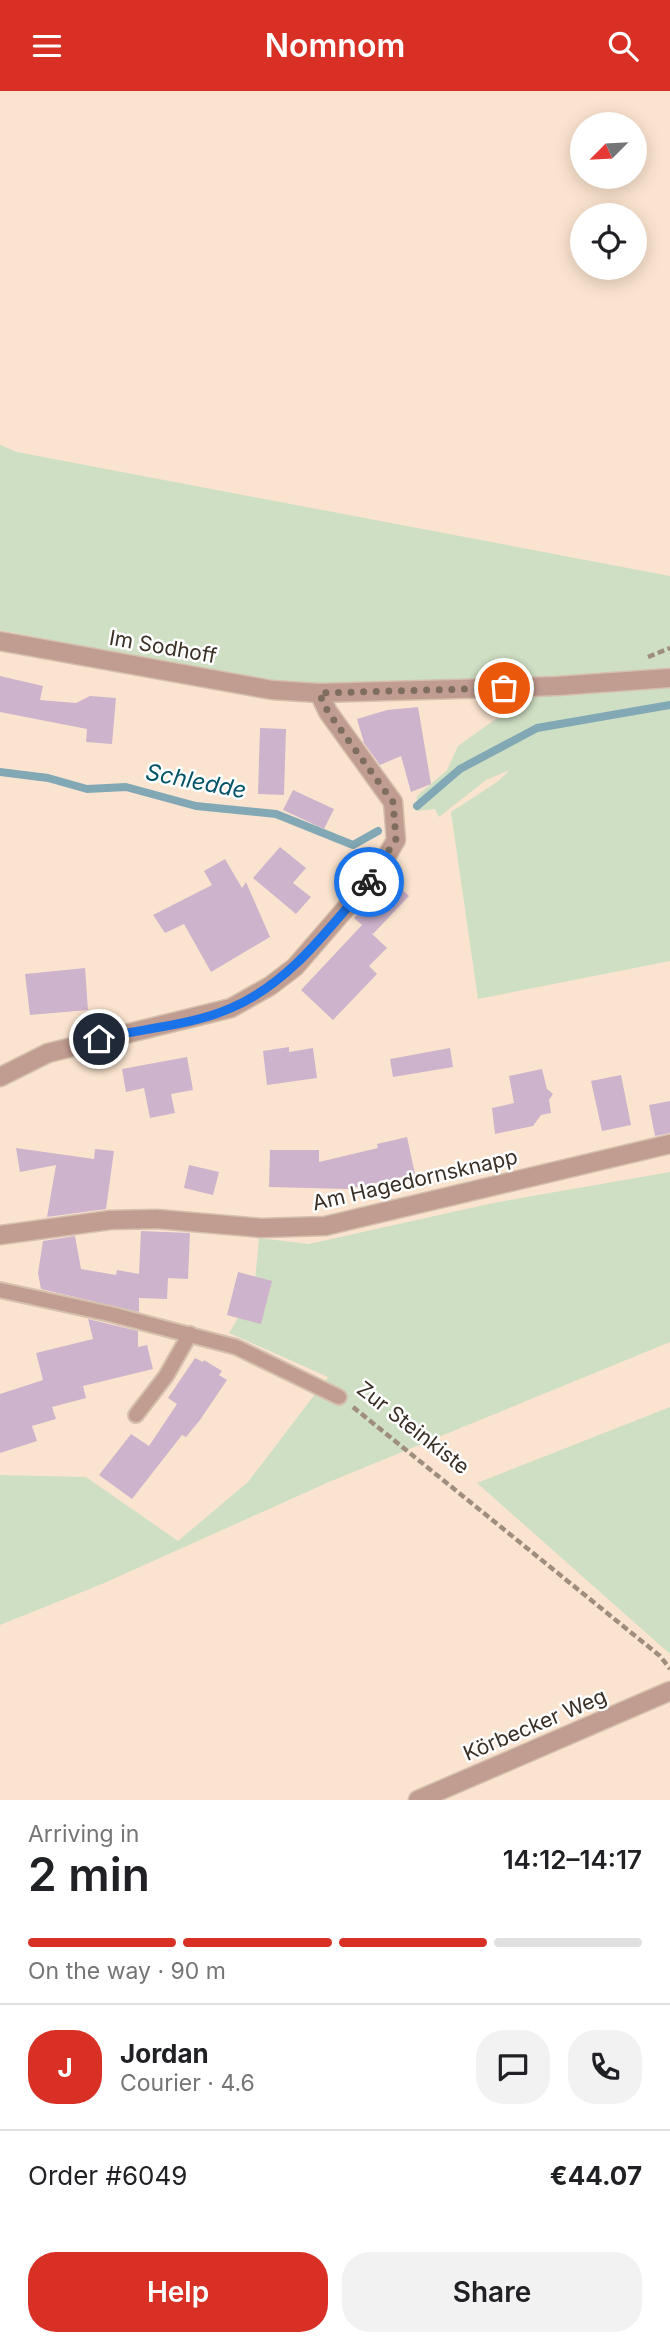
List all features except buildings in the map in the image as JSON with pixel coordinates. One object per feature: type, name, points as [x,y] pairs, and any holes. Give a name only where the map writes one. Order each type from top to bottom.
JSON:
[{"type":"street","name":"Im Sodhoff","points":[[0,641],[272,690],[319,693],[557,686],[670,678]]},
{"type":"street","points":[[0,1077],[48,1053],[231,1008],[270,986],[295,967],[377,871],[396,839],[393,802],[328,712],[319,693]]},
{"type":"street","name":"Am Hagedornsknapp","points":[[0,1235],[110,1220],[157,1219],[261,1228],[325,1226],[670,1144]]},
{"type":"street","name":"Körbecker Weg","points":[[418,1800],[670,1691]]},
{"type":"lane","name":"Zur Steinkiste","points":[[0,1290],[236,1347],[339,1397]]},
{"type":"lane","points":[[136,1415],[166,1376],[190,1334]]},
{"type":"path","name":"Zur Steinkiste","points":[[339,1397],[387,1431],[660,1656],[670,1669]]},
{"type":"green space","points":[[0,445],[17,452],[670,576],[670,961],[478,999],[451,812],[497,782],[510,770],[486,780],[439,817],[435,809],[417,811],[417,796],[447,770],[458,746],[554,677],[310,687],[265,681],[0,630]]},
{"type":"green space","points":[[670,1172],[670,1342],[329,1482],[102,1584],[0,1625],[0,1475],[86,1477],[178,1541],[248,1482],[328,1377],[229,1333],[254,1291],[259,1238],[309,1244],[493,1203]]},
{"type":"green space","points":[[670,1407],[670,1654],[477,1483]]},
{"type":"waterway","name":"Schledde","points":[[417,806],[460,769],[537,728],[670,705]]},
{"type":"waterway","name":"Schledde","points":[[0,772],[48,778],[87,789],[126,787],[196,806],[276,814],[353,845],[378,831]]},
{"type":"way so far","points":[[369,882],[396,839],[393,802],[328,712],[319,693],[504,688]]},
{"type":"route","points":[[99,1039],[202,1017],[231,1008],[270,986],[295,967],[369,882]]}]
